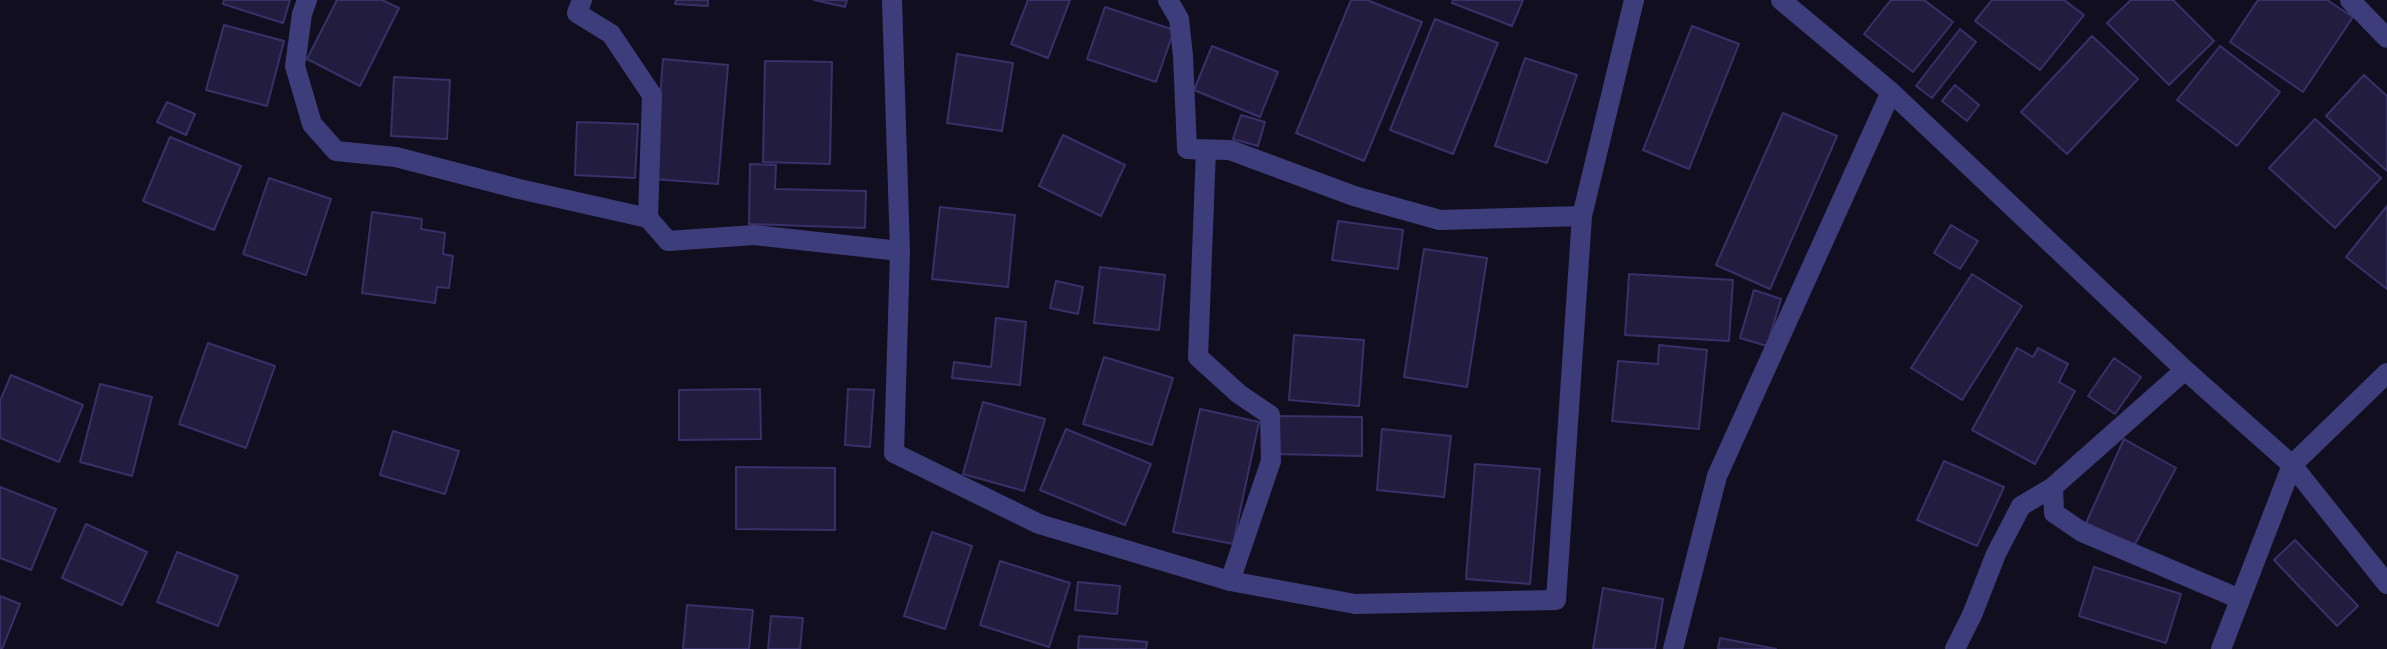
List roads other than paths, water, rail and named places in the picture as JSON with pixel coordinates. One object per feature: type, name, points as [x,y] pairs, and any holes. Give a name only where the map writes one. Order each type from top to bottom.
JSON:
[{"type":"street","points":[[307,0],[302,14],[295,66],[312,124],[336,151],[396,157],[648,218],[668,241],[754,235],[900,251]]},
{"type":"street","points":[[582,0],[577,13],[611,34],[652,95],[648,218]]},
{"type":"street","points":[[892,0],[900,251],[894,453],[1039,524],[1230,581],[1355,604],[1556,600],[1582,216],[1634,0]]},
{"type":"street","points":[[1168,0],[1179,19],[1187,149]]},
{"type":"street","points":[[2350,0],[2387,38]]},
{"type":"street","points":[[1784,1],[1891,92],[2185,370],[2292,465],[2387,584]]},
{"type":"street","points":[[1673,649],[1717,476],[1891,92]]},
{"type":"street","points":[[1187,149],[1206,150],[1198,357],[1239,394],[1270,415],[1271,461],[1230,581]]},
{"type":"street","points":[[1187,149],[1230,150],[1354,196],[1440,220],[1582,216]]},
{"type":"street","points":[[1955,649],[1996,554],[2021,506],[2053,487],[2185,370]]},
{"type":"street","points":[[2221,649],[2292,465],[2387,373]]},
{"type":"street","points":[[2053,487],[2054,513],[2082,532],[2240,599]]}]
